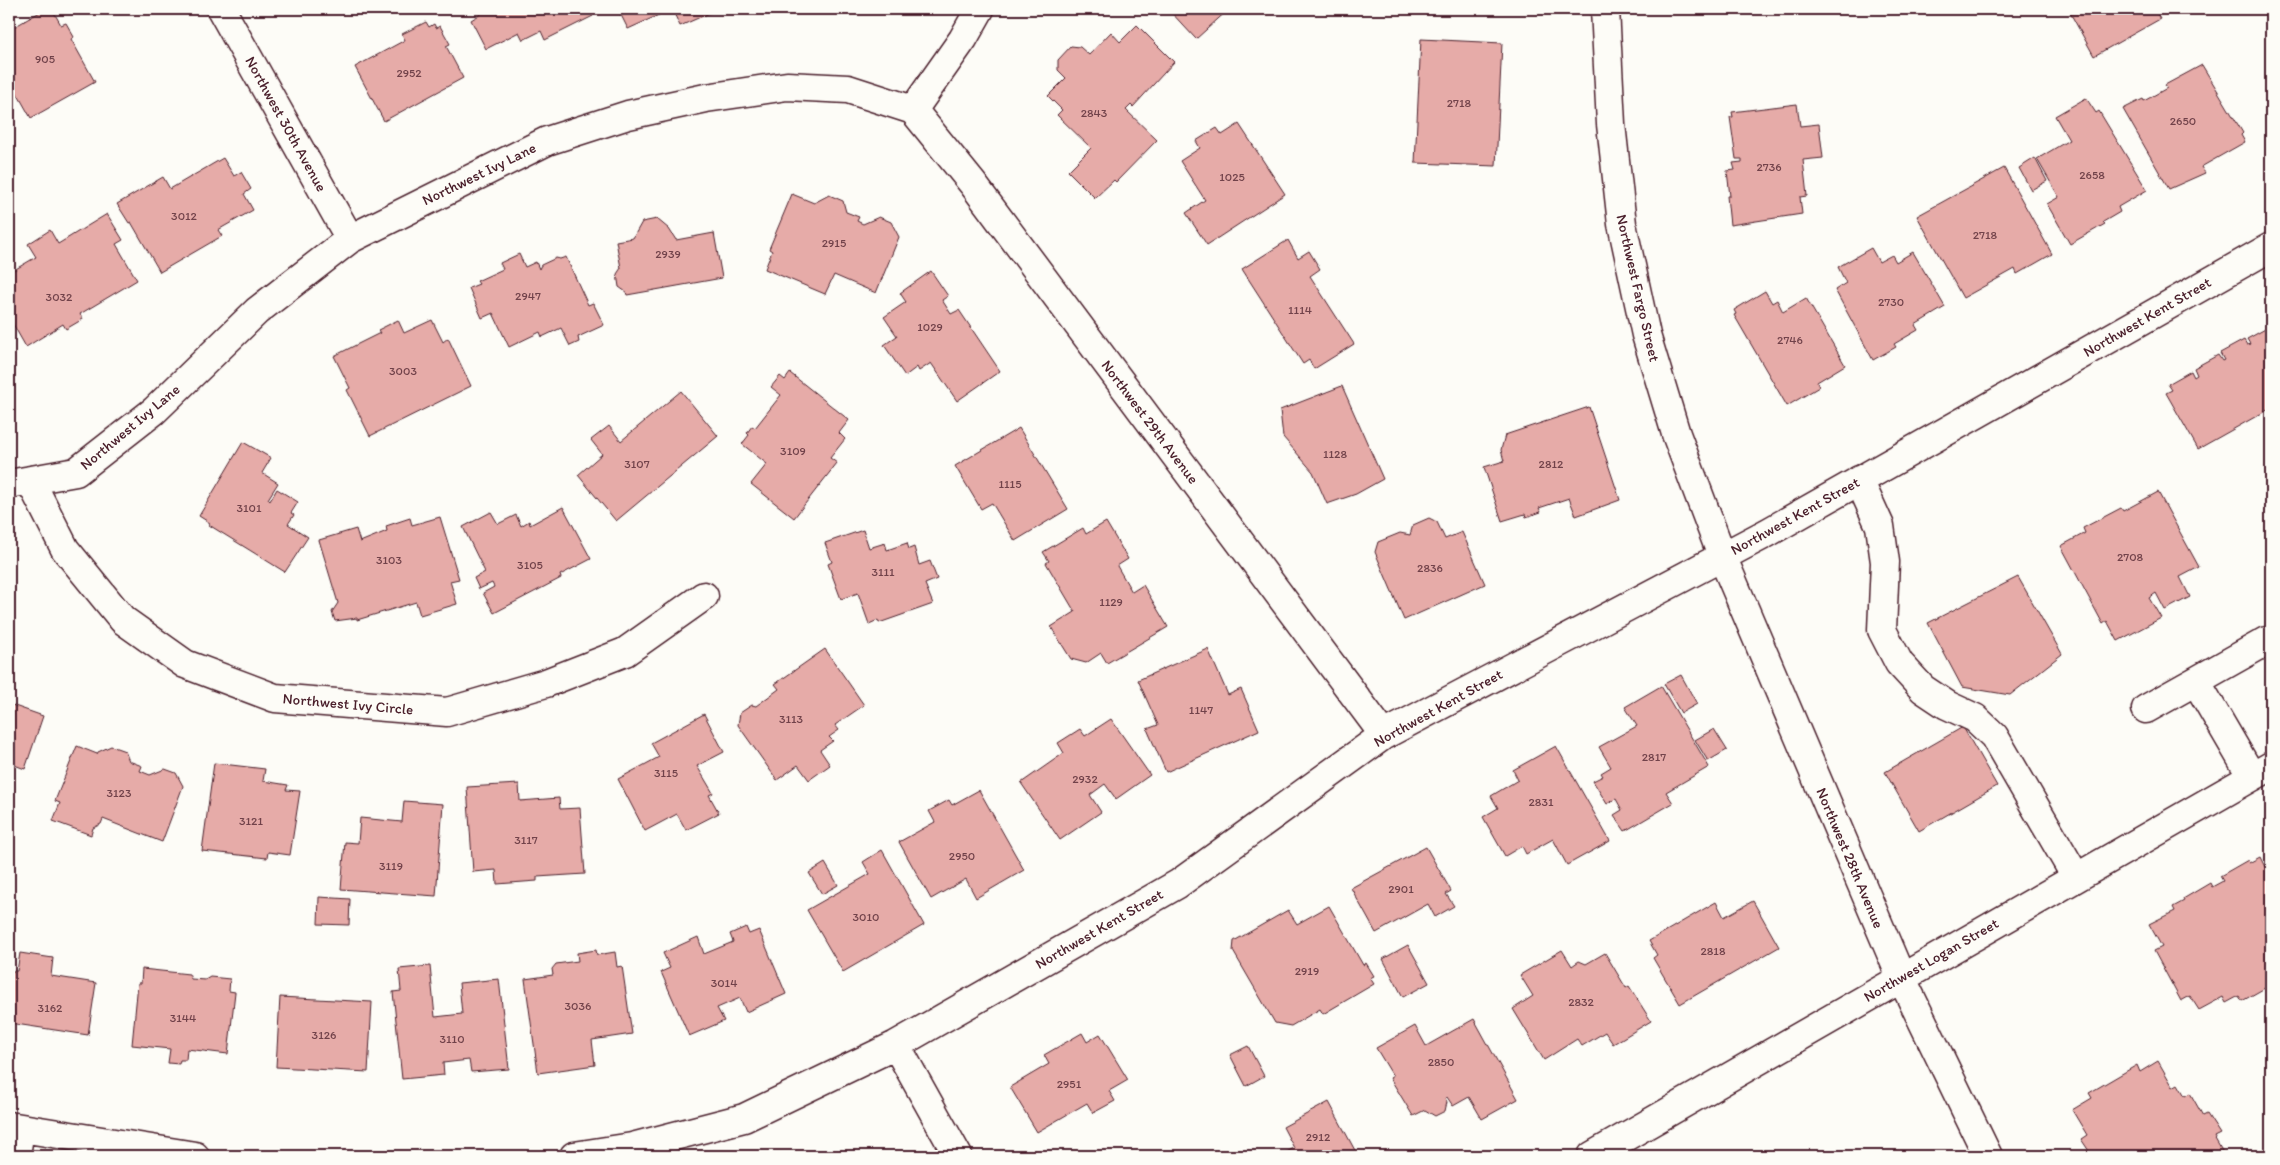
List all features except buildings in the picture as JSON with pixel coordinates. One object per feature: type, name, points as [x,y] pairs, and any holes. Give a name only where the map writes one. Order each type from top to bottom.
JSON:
[{"type":"street","name":"Northwest 30th Avenue","points":[[221,9],[350,239]]},
{"type":"street","points":[[913,110],[963,39],[980,9]]},
{"type":"street","name":"Northwest Fargo Street","points":[[1604,9],[1611,124],[1622,224],[1646,335],[1676,434],[1722,556]]},
{"type":"street","name":"Northwest Ivy Lane","points":[[19,482],[76,472],[154,411],[257,311],[350,239],[547,141],[638,113],[706,98],[787,86],[848,89],[913,110]]},
{"type":"street","name":"Northwest 29th Avenue","points":[[913,110],[973,184],[1384,735]]},
{"type":"street","name":"Northwest Kent Street","points":[[574,1156],[632,1147],[744,1118],[896,1045],[1178,884],[1384,735],[1722,556],[2271,247]]},
{"type":"street","points":[[1859,480],[1880,526],[1885,562],[1882,630],[1899,663],[1923,689],[1947,705],[1975,718],[1994,736],[2076,877]]},
{"type":"street","name":"Northwest Ivy Circle","points":[[19,482],[65,549],[123,620],[185,664],[275,698],[447,712],[546,683],[625,652],[704,596]]},
{"type":"street","name":"Northwest 28th Avenue","points":[[1722,556],[1901,977],[1988,1156]]},
{"type":"street","points":[[2146,709],[2267,641]]},
{"type":"street","points":[[2196,681],[2262,771]]},
{"type":"street","name":"Northwest Logan Street","points":[[1592,1156],[2262,771]]},
{"type":"street","points":[[896,1045],[958,1156]]},
{"type":"street","points":[[16,1156],[15,1127],[195,1156]]}]
